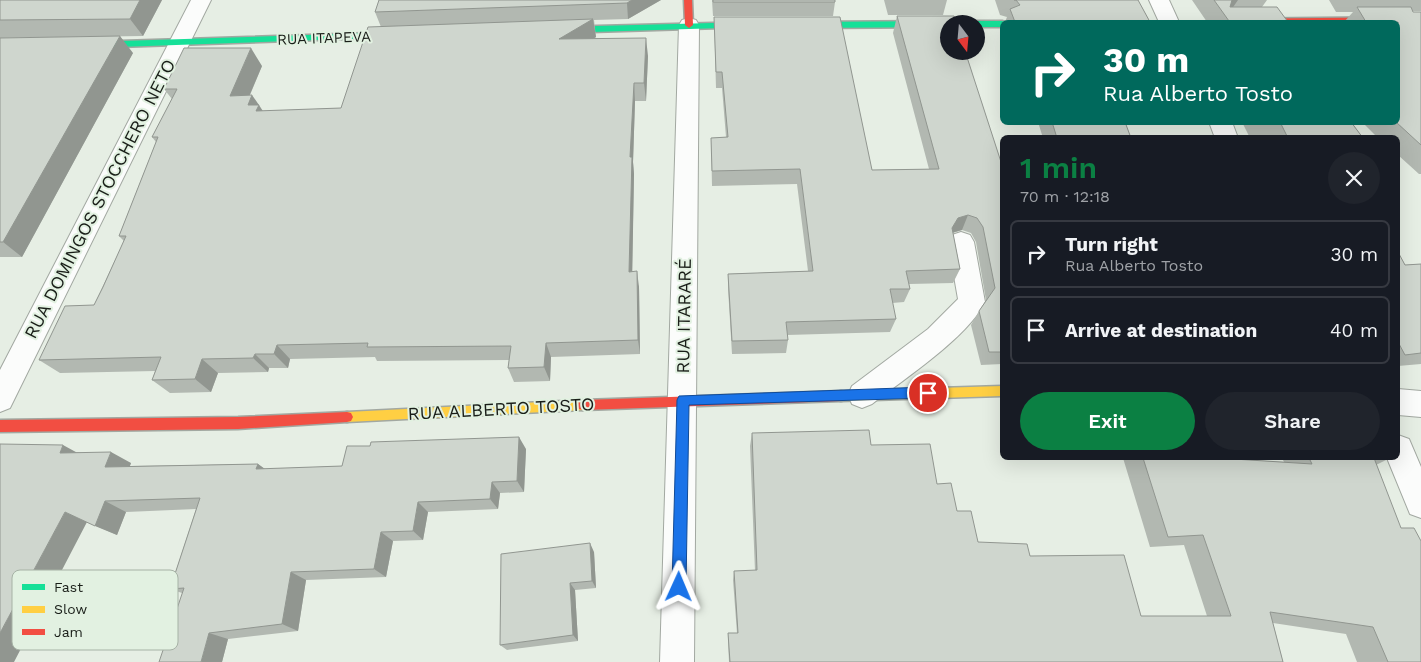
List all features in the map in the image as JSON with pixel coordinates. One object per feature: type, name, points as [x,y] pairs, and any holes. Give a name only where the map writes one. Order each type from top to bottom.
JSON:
[{"type":"street","name":"RUA DOMINGOS STOCCHERO NETO","points":[[0,399],[201,0]]},
{"type":"street","points":[[1158,0],[1167,20]]},
{"type":"street","points":[[552,30],[688,12],[766,25]]},
{"type":"street","name":"RUA ITARARÉ","points":[[677,662],[683,400],[688,12]]},
{"type":"street","points":[[1400,20],[1421,20]]},
{"type":"street","points":[[795,25],[940,24]]},
{"type":"street","points":[[985,24],[1000,24]]},
{"type":"street","name":"RUA ITAPEVA","points":[[80,45],[179,44],[414,35]]},
{"type":"street","points":[[862,395],[938,336],[972,302],[961,242]]},
{"type":"street","name":"RUA ALBERTO TOSTO","points":[[0,426],[238,423],[683,400],[1000,391]]},
{"type":"street","points":[[1400,402],[1421,404]]},
{"type":"street","points":[[1400,454],[1421,503]]},
{"type":"building","points":[[0,0],[140,0],[130,19],[0,20]]},
{"type":"building","points":[[379,0],[632,0],[627,3],[375,12]]},
{"type":"building","points":[[713,0],[835,0],[835,2],[713,2]]},
{"type":"building","points":[[1016,0],[1138,0],[1149,20],[1014,20],[1010,9],[1020,5]]},
{"type":"building","points":[[1214,0],[1232,0],[1230,7],[1277,7],[1287,20],[1228,20]]},
{"type":"building","points":[[1357,7],[1411,7],[1413,12],[1421,12],[1421,145],[1399,125],[1400,20],[1365,20]]},
{"type":"building","points":[[897,16],[940,16],[940,60],[968,60],[1000,159],[1000,352],[989,352],[979,311],[995,288],[983,227],[977,218],[968,215],[958,218],[952,228],[960,269],[906,271],[910,289],[890,289],[896,319],[786,322],[788,340],[732,341],[728,274],[813,271],[800,169],[712,171],[711,138],[728,137],[722,72],[716,72],[714,17],[840,17],[872,170],[939,169]]},
{"type":"building","points":[[593,19],[559,39],[646,38],[644,83],[634,83],[630,157],[632,157],[629,272],[637,271],[638,340],[546,343],[544,367],[508,368],[511,346],[367,347],[368,343],[277,345],[274,354],[255,354],[253,358],[202,359],[195,379],[152,380],[161,357],[39,360],[65,306],[94,305],[103,287],[126,236],[119,236],[158,137],[152,137],[177,89],[164,89],[184,48],[251,48],[230,96],[252,95],[248,105],[259,105],[256,111],[341,108],[368,27]]},
{"type":"building","points":[[120,36],[3,242],[0,242],[0,38]]},
{"type":"building","points":[[1053,125],[1126,125],[1130,135],[1056,135]]},
{"type":"building","points":[[1282,125],[1353,125],[1361,135],[1286,135]]},
{"type":"building","points":[[1400,256],[1405,265],[1421,264],[1421,353],[1405,355],[1400,346]]},
{"type":"building","points":[[869,430],[871,445],[930,444],[937,484],[951,483],[957,511],[971,511],[978,542],[1027,544],[1030,556],[1124,555],[1141,616],[1231,616],[1203,535],[1168,537],[1144,460],[1249,460],[1312,464],[1310,460],[1375,460],[1401,528],[1414,528],[1421,541],[1421,662],[1388,662],[1373,627],[1270,612],[1283,662],[730,662],[728,633],[738,633],[734,571],[757,570],[752,433]]},
{"type":"building","points":[[519,437],[517,481],[492,482],[490,499],[418,502],[413,531],[381,532],[374,569],[291,572],[282,624],[209,633],[201,662],[159,662],[163,650],[178,650],[178,606],[184,588],[178,588],[178,570],[176,570],[200,498],[105,501],[95,526],[65,512],[34,570],[12,570],[12,611],[0,633],[0,444],[63,445],[60,453],[111,452],[105,467],[258,464],[256,469],[342,466],[347,446],[370,446],[371,442]]},
{"type":"building","points":[[590,543],[592,581],[570,583],[573,635],[500,645],[501,554]]},
{"type":"traffic: fast","points":[[804,25],[940,24]]},
{"type":"traffic: fast","points":[[985,24],[1000,24]]},
{"type":"traffic: fast","points":[[559,30],[751,25]]},
{"type":"traffic: fast","points":[[89,45],[401,35]]},
{"type":"traffic: slow","points":[[841,396],[1000,391]]},
{"type":"traffic: slow","points":[[347,417],[583,405]]},
{"type":"traffic: jam","points":[[688,0],[689,25]]},
{"type":"traffic: jam","points":[[1400,20],[1421,20]]},
{"type":"traffic: jam","points":[[583,405],[841,396]]},
{"type":"traffic: jam","points":[[0,426],[238,423],[347,417]]},
{"type":"route","points":[[679,587],[683,400],[928,393]]}]
